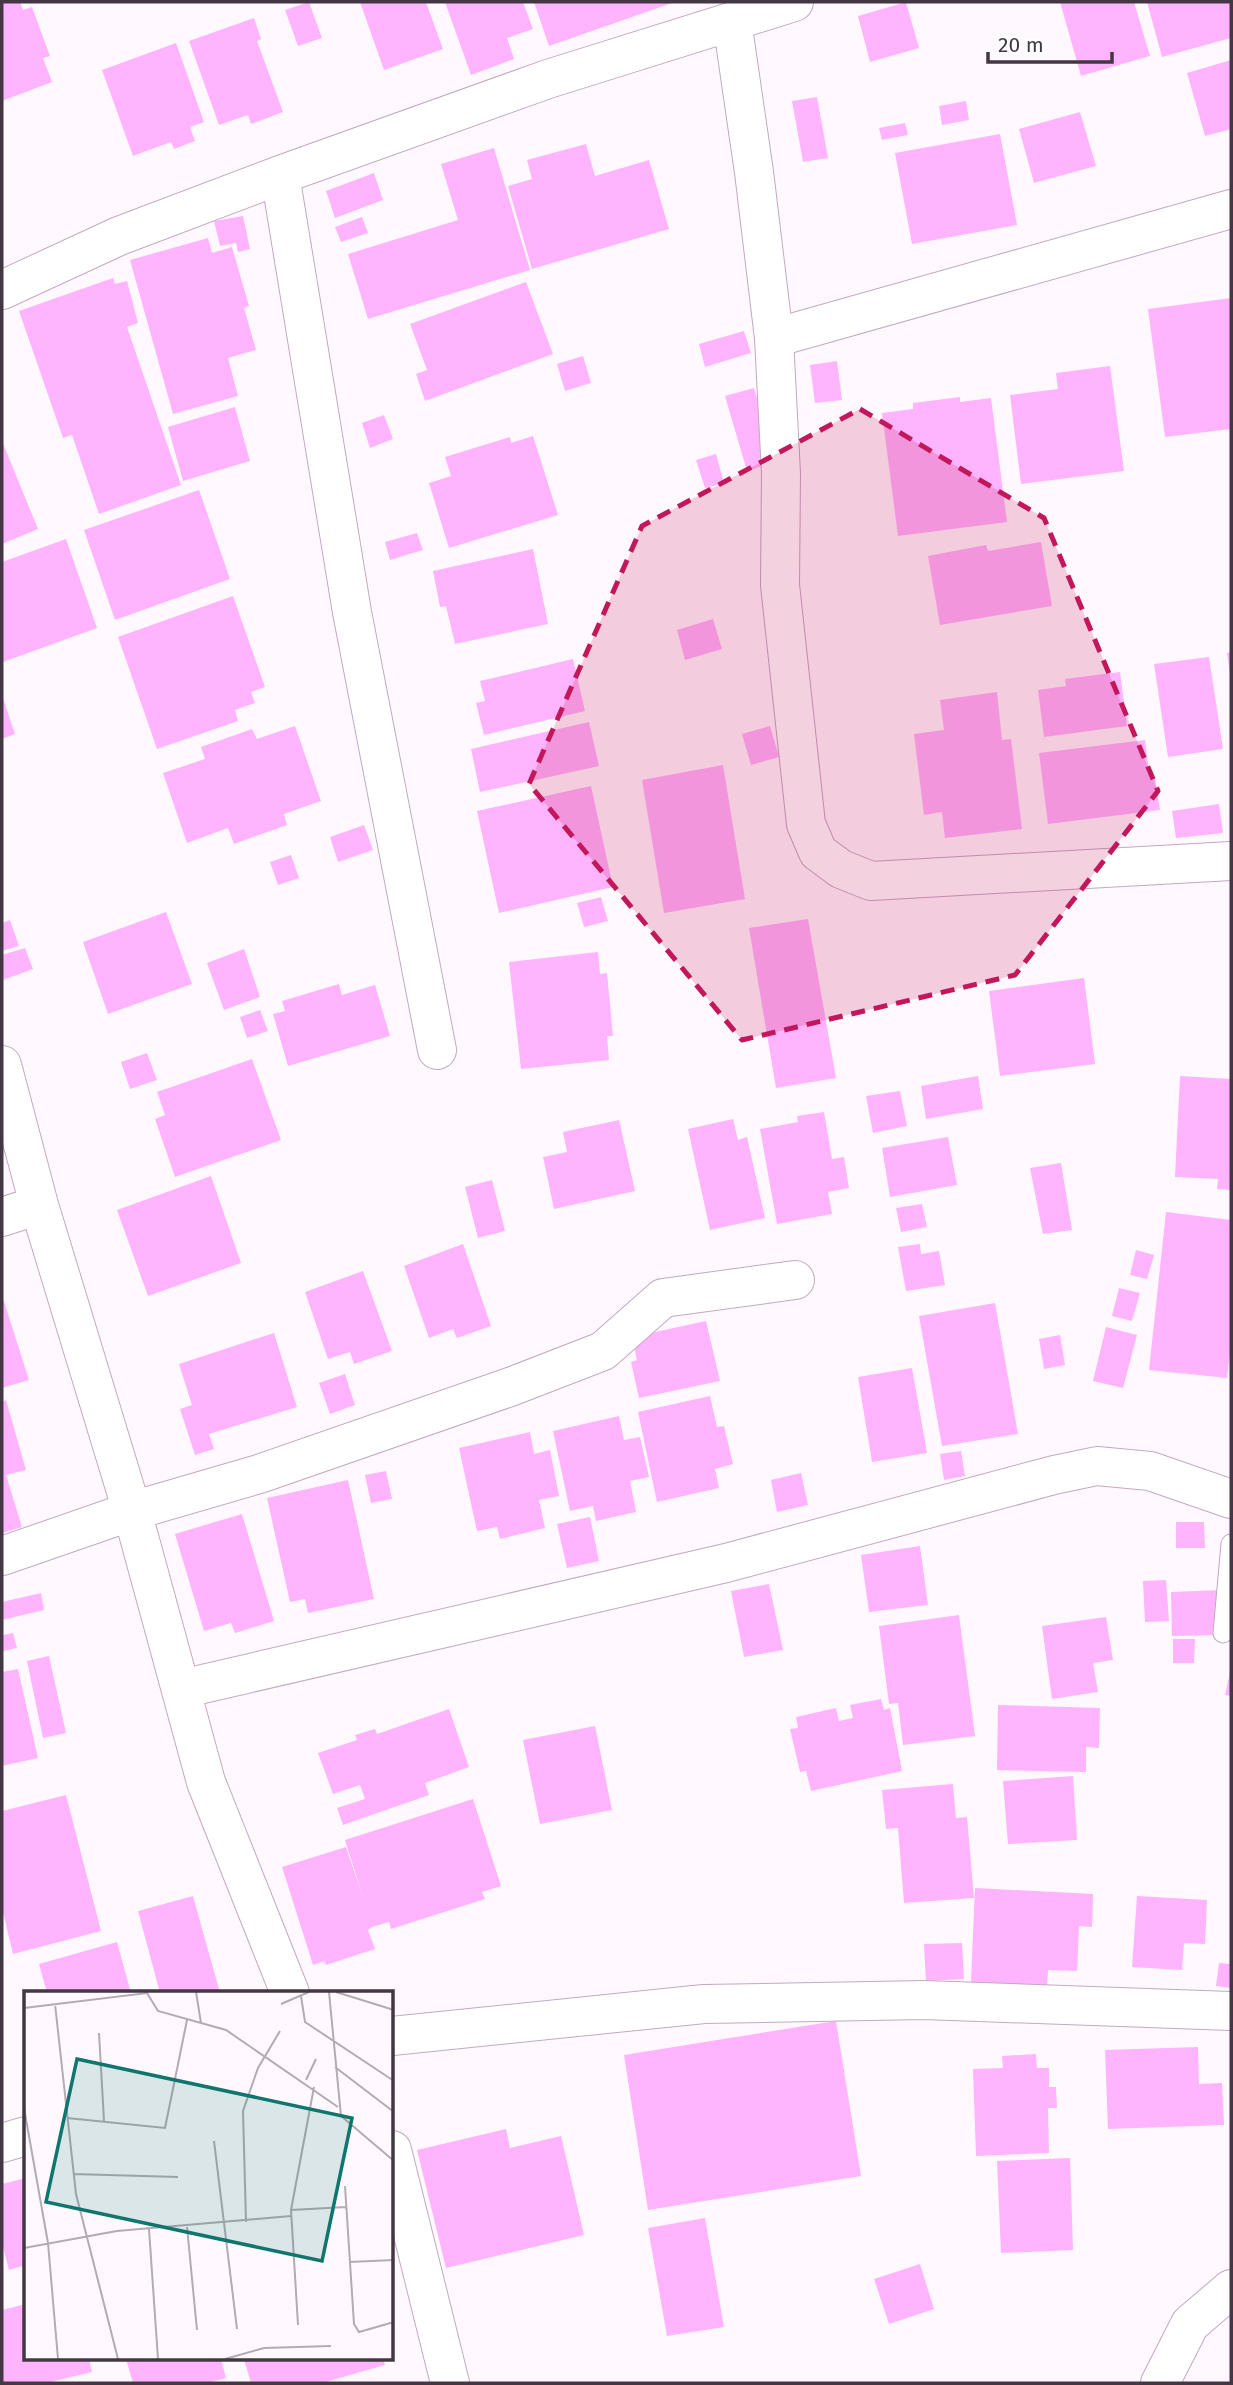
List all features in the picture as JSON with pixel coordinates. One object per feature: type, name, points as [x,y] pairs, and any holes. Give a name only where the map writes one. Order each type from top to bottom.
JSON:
[{"type":"street","points":[[2,290],[119,236],[280,175],[548,79],[794,2]]},
{"type":"street","points":[[732,21],[774,338],[781,474],[780,585],[806,824],[818,852],[841,869],[871,881],[1231,861]]},
{"type":"street","points":[[280,175],[352,612],[437,1050]]},
{"type":"street","points":[[774,338],[1231,209]]},
{"type":"street","points":[[2,1065],[39,1205],[132,1511],[206,1782],[289,1991]]},
{"type":"street","points":[[2,1217],[39,1205]]},
{"type":"street","points":[[2,1556],[132,1511],[259,1474],[510,1387],[603,1351],[663,1298],[794,1280]]},
{"type":"street","points":[[181,1689],[726,1563],[1054,1475],[1097,1466],[1150,1471],[1231,1499]]},
{"type":"street","points":[[394,2036],[704,2004],[924,2000],[1231,2011]]},
{"type":"street","points":[[2,2143],[24,2137]]},
{"type":"street","points":[[394,2158],[450,2383]]},
{"type":"street","points":[[1160,2383],[1190,2324],[1231,2289]]},
{"type":"lane","points":[[1223,1633],[1231,1544]]},
{"type":"highlighted area","points":[[860,409],[1044,518],[1158,791],[1015,975],[742,1040],[529,784],[642,526]]},
{"type":"building","points":[[2,2],[20,2],[23,10],[32,7],[50,56],[43,58],[52,82],[2,101]]},
{"type":"building","points":[[309,2],[322,38],[298,46],[285,10]]},
{"type":"building","points":[[360,2],[426,2],[443,49],[384,70]]},
{"type":"building","points":[[445,2],[523,2],[533,29],[507,38],[514,59],[471,75]]},
{"type":"building","points":[[534,2],[675,2],[549,46]]},
{"type":"building","points":[[906,2],[919,48],[870,62],[858,16]]},
{"type":"building","points":[[1060,2],[1134,2],[1150,56],[1081,76]]},
{"type":"building","points":[[1147,2],[1231,2],[1231,38],[1162,57]]},
{"type":"building","points":[[254,18],[261,39],[257,41],[283,112],[251,124],[248,115],[219,125],[189,41]]},
{"type":"building","points":[[176,43],[204,122],[190,127],[195,141],[174,149],[171,142],[133,156],[102,70]]},
{"type":"building","points":[[1231,60],[1231,129],[1205,136],[1187,73]]},
{"type":"building","points":[[817,97],[828,158],[803,162],[792,101]]},
{"type":"building","points":[[966,101],[969,120],[942,125],[939,106]]},
{"type":"building","points":[[1080,112],[1096,166],[1034,183],[1019,129]]},
{"type":"building","points":[[905,123],[908,135],[882,140],[879,128]]},
{"type":"building","points":[[1000,134],[1017,225],[912,244],[895,153]]},
{"type":"building","points":[[586,144],[595,176],[649,160],[669,229],[532,269],[508,186],[532,179],[527,160]]},
{"type":"building","points":[[494,148],[530,270],[368,319],[348,254],[458,220],[441,164]]},
{"type":"building","points":[[374,173],[383,200],[335,218],[326,191]]},
{"type":"building","points":[[243,216],[250,249],[238,252],[236,243],[220,246],[214,221]]},
{"type":"building","points":[[362,217],[368,233],[341,242],[335,227]]},
{"type":"building","points":[[208,238],[212,253],[232,247],[249,306],[244,308],[256,350],[228,358],[238,396],[173,414],[130,260]]},
{"type":"building","points":[[113,278],[115,284],[127,281],[138,323],[127,327],[181,485],[99,514],[72,435],[63,438],[19,311]]},
{"type":"building","points":[[526,282],[553,354],[425,401],[416,374],[427,370],[410,324]]},
{"type":"building","points":[[1231,298],[1231,429],[1165,437],[1148,309]]},
{"type":"building","points":[[744,331],[751,353],[705,367],[699,344]]},
{"type":"building","points":[[583,356],[591,383],[565,391],[557,364]]},
{"type":"building","points":[[837,361],[842,400],[815,403],[810,365]]},
{"type":"building","points":[[1110,366],[1124,471],[1021,484],[1010,395],[1058,389],[1056,373]]},
{"type":"building","points":[[754,388],[775,462],[747,471],[725,396]]},
{"type":"building","points":[[960,397],[960,402],[991,398],[1007,522],[898,536],[882,413],[913,409],[913,403]]},
{"type":"building","points":[[235,407],[250,461],[183,481],[168,427]]},
{"type":"building","points":[[384,415],[393,439],[370,448],[362,423]]},
{"type":"building","points":[[533,436],[558,515],[449,548],[429,483],[451,476],[445,457],[510,437],[511,443]]},
{"type":"building","points":[[2,441],[38,529],[2,544]]},
{"type":"building","points":[[716,454],[724,483],[705,488],[696,460]]},
{"type":"building","points":[[199,490],[230,579],[115,620],[84,530]]},
{"type":"building","points":[[417,533],[423,550],[390,560],[385,542]]},
{"type":"building","points":[[66,539],[97,628],[3,662],[2,562]]},
{"type":"building","points":[[1041,542],[1052,606],[940,625],[928,556],[986,545],[988,551]]},
{"type":"building","points":[[533,549],[548,624],[455,644],[446,606],[440,607],[433,571]]},
{"type":"building","points":[[233,596],[265,687],[251,692],[255,703],[235,710],[238,721],[157,749],[118,637]]},
{"type":"building","points":[[713,619],[722,649],[685,660],[677,630]]},
{"type":"building","points":[[1231,652],[1231,673],[1230,673],[1227,653]]},
{"type":"building","points":[[1209,657],[1223,749],[1168,757],[1154,664]]},
{"type":"building","points":[[573,659],[585,711],[484,735],[476,703],[485,701],[480,681]]},
{"type":"building","points":[[1120,672],[1127,726],[1044,737],[1038,690],[1066,686],[1065,679]]},
{"type":"building","points":[[997,692],[1002,740],[1011,739],[1022,829],[945,838],[942,812],[924,815],[914,734],[944,730],[940,700]]},
{"type":"building","points":[[2,695],[15,734],[2,739]]},
{"type":"building","points":[[589,722],[599,766],[480,792],[471,749]]},
{"type":"building","points":[[295,726],[321,801],[284,814],[287,825],[234,844],[228,828],[187,843],[163,773],[205,759],[201,747],[252,729],[257,739]]},
{"type":"building","points":[[770,726],[779,757],[751,765],[742,734]]},
{"type":"building","points":[[1145,740],[1150,779],[1155,778],[1160,810],[1048,824],[1039,753]]},
{"type":"building","points":[[723,765],[745,899],[664,913],[642,780]]},
{"type":"building","points":[[591,786],[613,887],[499,913],[477,811]]},
{"type":"building","points":[[1219,804],[1223,833],[1176,838],[1172,811]]},
{"type":"building","points":[[364,825],[373,850],[338,862],[330,837]]},
{"type":"building","points":[[291,855],[299,878],[278,885],[270,862]]},
{"type":"building","points":[[601,897],[608,921],[584,927],[577,903]]},
{"type":"building","points":[[166,912],[192,984],[108,1014],[83,942]]},
{"type":"building","points":[[808,919],[836,1078],[776,1088],[749,928]]},
{"type":"building","points":[[10,920],[19,946],[2,951],[2,923]]},
{"type":"building","points":[[25,948],[33,969],[3,980],[2,955]]},
{"type":"building","points":[[244,949],[260,997],[224,1010],[207,963]]},
{"type":"building","points":[[598,952],[600,974],[607,973],[613,1036],[607,1036],[609,1060],[521,1069],[509,962]]},
{"type":"building","points":[[1084,978],[1095,1064],[1000,1076],[989,991]]},
{"type":"building","points":[[339,984],[342,995],[375,985],[390,1036],[288,1066],[273,1014],[285,1011],[282,1001]]},
{"type":"building","points":[[260,1010],[268,1031],[247,1038],[240,1017]]},
{"type":"building","points":[[147,1053],[157,1080],[130,1089],[121,1062]]},
{"type":"building","points":[[252,1059],[281,1140],[175,1177],[155,1119],[165,1115],[157,1092]]},
{"type":"building","points":[[978,1076],[983,1109],[926,1119],[921,1086]]},
{"type":"building","points":[[1180,1076],[1231,1079],[1231,1190],[1217,1189],[1218,1179],[1175,1177]]},
{"type":"building","points":[[900,1091],[907,1126],[873,1133],[866,1096]]},
{"type":"building","points":[[824,1112],[832,1159],[844,1157],[849,1188],[828,1192],[832,1214],[777,1224],[760,1129],[798,1122],[797,1116]]},
{"type":"building","points":[[733,1119],[738,1140],[747,1137],[765,1218],[710,1230],[688,1129]]},
{"type":"building","points":[[619,1120],[635,1191],[554,1209],[543,1157],[567,1152],[563,1132]]},
{"type":"building","points":[[948,1137],[957,1185],[890,1197],[882,1148]]},
{"type":"building","points":[[1061,1163],[1072,1230],[1043,1234],[1030,1168]]},
{"type":"building","points":[[211,1176],[241,1263],[148,1296],[117,1210]]},
{"type":"building","points":[[492,1180],[505,1231],[478,1238],[465,1187]]},
{"type":"building","points":[[922,1204],[927,1227],[901,1232],[896,1208]]},
{"type":"building","points":[[1166,1212],[1231,1220],[1231,1344],[1227,1378],[1149,1370]]},
{"type":"building","points":[[463,1244],[491,1326],[457,1338],[453,1329],[429,1338],[404,1266]]},
{"type":"building","points":[[920,1244],[921,1254],[939,1251],[945,1285],[906,1291],[898,1247]]},
{"type":"building","points":[[1136,1250],[1154,1255],[1147,1279],[1130,1275]]},
{"type":"building","points":[[363,1271],[392,1351],[354,1364],[350,1352],[328,1359],[305,1292]]},
{"type":"building","points":[[1119,1288],[1140,1293],[1132,1321],[1112,1316]]},
{"type":"building","points":[[2,1295],[29,1380],[2,1388]]},
{"type":"building","points":[[995,1303],[1018,1434],[942,1446],[919,1316]]},
{"type":"building","points":[[706,1321],[720,1381],[639,1398],[631,1362],[637,1360],[632,1337]]},
{"type":"building","points":[[1106,1327],[1137,1335],[1123,1388],[1093,1381]]},
{"type":"building","points":[[274,1333],[297,1407],[209,1434],[214,1449],[195,1455],[180,1409],[192,1405],[179,1364]]},
{"type":"building","points":[[1060,1335],[1065,1365],[1044,1369],[1039,1339]]},
{"type":"building","points":[[912,1368],[927,1453],[872,1462],[858,1377]]},
{"type":"building","points":[[345,1374],[355,1405],[330,1414],[319,1383]]},
{"type":"building","points":[[710,1396],[717,1427],[724,1426],[733,1464],[715,1469],[719,1488],[657,1502],[638,1412]]},
{"type":"building","points":[[6,1400],[26,1470],[6,1475],[22,1527],[2,1533],[2,1402]]},
{"type":"building","points":[[619,1416],[624,1440],[640,1437],[649,1477],[630,1481],[636,1512],[596,1521],[593,1506],[570,1511],[553,1431]]},
{"type":"building","points":[[530,1432],[534,1454],[550,1450],[559,1496],[539,1500],[545,1528],[500,1539],[497,1527],[477,1531],[459,1448]]},
{"type":"building","points":[[961,1451],[965,1476],[944,1480],[940,1454]]},
{"type":"building","points":[[386,1471],[392,1499],[371,1503],[365,1475]]},
{"type":"building","points":[[801,1473],[808,1505],[777,1512],[771,1480]]},
{"type":"building","points":[[348,1480],[374,1599],[308,1613],[305,1599],[290,1602],[267,1498]]},
{"type":"building","points":[[242,1514],[274,1621],[235,1633],[231,1623],[204,1631],[175,1534]]},
{"type":"building","points":[[590,1517],[599,1561],[567,1568],[557,1524]]},
{"type":"building","points":[[1176,1522],[1204,1522],[1205,1548],[1176,1548]]},
{"type":"building","points":[[920,1546],[928,1605],[869,1612],[861,1555]]},
{"type":"building","points":[[1166,1580],[1169,1621],[1145,1622],[1143,1581]]},
{"type":"building","points":[[769,1584],[783,1650],[744,1657],[731,1591]]},
{"type":"building","points":[[1221,1590],[1222,1635],[1172,1636],[1171,1592]]},
{"type":"building","points":[[41,1593],[44,1610],[2,1620],[2,1602]]},
{"type":"building","points":[[959,1615],[975,1736],[903,1745],[898,1703],[889,1704],[879,1626]]},
{"type":"building","points":[[1106,1617],[1113,1660],[1093,1663],[1098,1692],[1052,1699],[1042,1626]]},
{"type":"building","points":[[13,1633],[17,1648],[3,1651],[2,1635]]},
{"type":"building","points":[[1173,1639],[1195,1639],[1194,1663],[1173,1663]]},
{"type":"building","points":[[49,1656],[66,1733],[43,1738],[27,1661]]},
{"type":"building","points":[[18,1669],[38,1758],[2,1766],[2,1672]]},
{"type":"building","points":[[1231,1673],[1231,1696],[1225,1695]]},
{"type":"building","points":[[881,1699],[884,1710],[890,1708],[902,1771],[811,1791],[806,1771],[800,1772],[790,1729],[798,1728],[796,1717],[836,1708],[839,1721],[853,1718],[850,1705]]},
{"type":"building","points":[[998,1705],[1100,1708],[1099,1748],[1086,1747],[1086,1772],[997,1770]]},
{"type":"building","points":[[449,1709],[469,1767],[425,1783],[429,1795],[343,1825],[337,1808],[365,1799],[360,1785],[333,1794],[318,1753],[357,1740],[355,1735],[375,1729],[377,1734]]},
{"type":"building","points":[[595,1726],[612,1810],[540,1824],[523,1740]]},
{"type":"building","points":[[1073,1776],[1077,1840],[1008,1844],[1003,1781]]},
{"type":"building","points":[[953,1784],[956,1818],[967,1817],[974,1898],[904,1903],[898,1828],[886,1829],[882,1790]]},
{"type":"building","points":[[66,1795],[101,1931],[13,1954],[2,1908],[2,1811]]},
{"type":"building","points":[[473,1799],[501,1886],[482,1892],[485,1899],[391,1929],[389,1922],[372,1927],[368,1930],[375,1949],[326,1965],[324,1961],[313,1965],[282,1867],[346,1847],[363,1897],[345,1840]]},
{"type":"building","points":[[975,1888],[1093,1894],[1092,1927],[1079,1926],[1077,1971],[1048,1970],[1047,1986],[971,1982]]},
{"type":"building","points":[[193,1896],[219,1991],[159,1991],[138,1911]]},
{"type":"building","points":[[1137,1896],[1207,1900],[1205,1944],[1184,1943],[1182,1970],[1132,1967]]},
{"type":"building","points":[[117,1942],[130,1991],[46,1991],[39,1964]]},
{"type":"building","points":[[962,1943],[964,1979],[926,1981],[924,1944]]},
{"type":"building","points":[[1219,1963],[1231,1964],[1231,1988],[1216,1986]]},
{"type":"building","points":[[836,2021],[861,2176],[648,2210],[624,2055]]},
{"type":"building","points":[[1198,2047],[1199,2084],[1222,2083],[1224,2125],[1108,2129],[1105,2050]]},
{"type":"building","points":[[1036,2054],[1037,2068],[1049,2068],[1049,2087],[1056,2087],[1057,2108],[1048,2108],[1049,2153],[976,2156],[973,2069],[1003,2068],[1002,2056]]},
{"type":"building","points":[[506,2129],[510,2148],[561,2136],[584,2235],[446,2268],[417,2150]]},
{"type":"building","points":[[1070,2158],[1073,2250],[1001,2253],[997,2161]]},
{"type":"building","points":[[24,2178],[24,2266],[9,2270],[2,2243],[2,2184]]},
{"type":"building","points":[[705,2218],[724,2327],[667,2336],[648,2228]]},
{"type":"building","points":[[920,2264],[934,2309],[889,2324],[874,2279]]},
{"type":"building","points":[[24,2304],[24,2360],[89,2360],[92,2372],[46,2383],[2,2383],[2,2310]]},
{"type":"building","points":[[126,2360],[221,2360],[226,2378],[207,2383],[133,2383]]},
{"type":"building","points":[[244,2360],[383,2360],[385,2365],[322,2383],[251,2383]]}]
